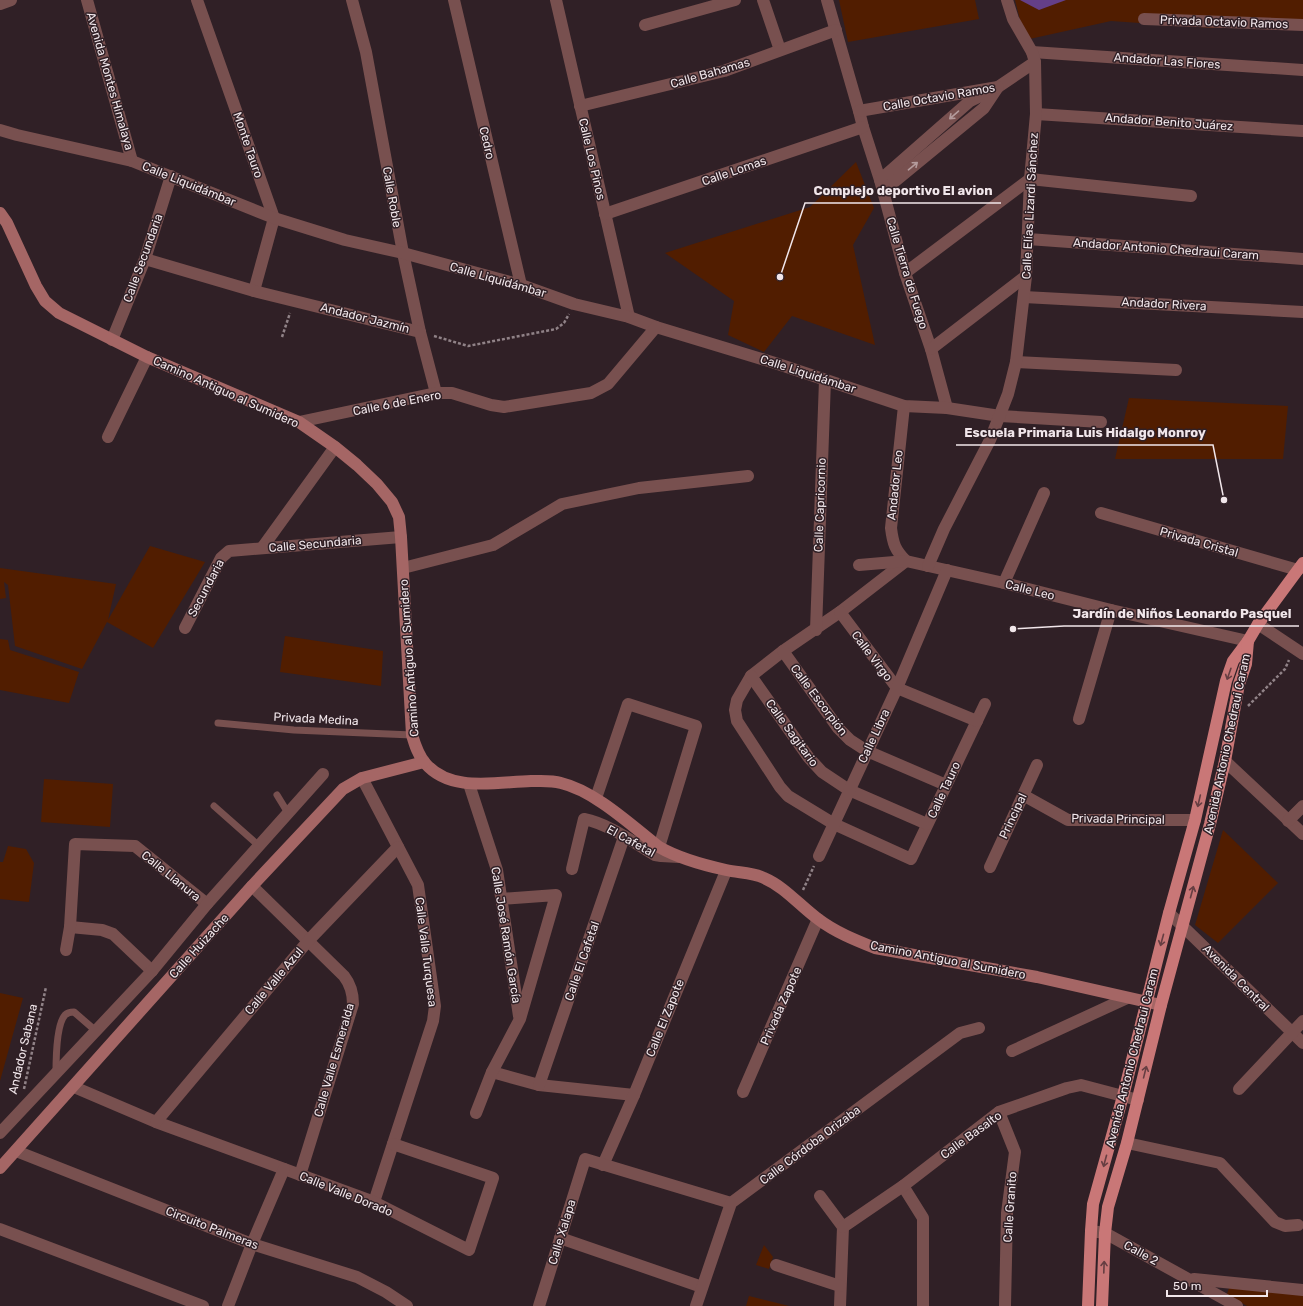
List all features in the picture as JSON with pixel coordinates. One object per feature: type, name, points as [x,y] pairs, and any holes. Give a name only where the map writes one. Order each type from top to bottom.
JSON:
[{"type":"main road","name":"Camino Antiguo al Sumidero","points":[[0,213],[7,223],[36,286],[45,301],[59,313],[147,357],[299,422],[335,447],[372,479],[392,502],[399,517],[401,537],[412,735],[417,750],[424,762],[436,774],[452,781],[469,784],[547,781],[578,788],[596,798],[659,847],[679,857],[726,870],[756,874],[765,878],[774,883],[818,919],[850,938],[875,948],[1037,977],[1161,1005]]},
{"type":"main road","points":[[1248,641],[1258,624],[1300,567]]},
{"type":"main road","name":"Avenida Antonio Chedraui Caram","points":[[1102,1306],[1105,1233],[1108,1207],[1127,1143],[1161,1005],[1210,824],[1239,684],[1246,664],[1248,641]]},
{"type":"main road","name":"Avenida Antonio Chedraui Caram","points":[[1088,1306],[1093,1204],[1123,1096],[1169,913],[1195,820],[1226,681],[1234,661],[1248,641]]},
{"type":"main road","name":"Calle Huizache","points":[[0,1168],[74,1087],[252,886],[342,789],[362,778],[424,762]]},
{"type":"street","points":[[0,4],[11,0]]},
{"type":"street","name":"Avenida Montes Himalaya","points":[[87,0],[132,161]]},
{"type":"street","name":"Monte Tauro","points":[[197,0],[274,218]]},
{"type":"street","name":"Calle Roble","points":[[352,0],[366,52],[403,253],[420,332],[436,394]]},
{"type":"street","name":"Cedro","points":[[454,0],[521,285]]},
{"type":"street","name":"Calle Los Pinos","points":[[556,0],[629,317]]},
{"type":"street","points":[[645,25],[735,0]]},
{"type":"street","points":[[763,0],[780,50]]},
{"type":"street","name":"Calle Tierra de Fuego","points":[[827,0],[905,273],[931,349],[947,408]]},
{"type":"street","name":"Calle Elías Lizardi Sánchez","points":[[1000,416],[1008,394],[1016,362],[1024,297],[1030,179],[1036,114],[1033,57],[1013,19],[1007,0]]},
{"type":"street","name":"Privada Octavio Ramos","points":[[1144,19],[1303,25]]},
{"type":"street","name":"Calle Bahamas","points":[[580,106],[724,71],[836,30]]},
{"type":"street","name":"Andador Las Flores","points":[[1033,57],[1303,70]]},
{"type":"street","name":"Calle Octavio Ramos","points":[[859,111],[998,87],[1033,57]]},
{"type":"street","points":[[881,186],[984,108],[998,87]]},
{"type":"street","name":"Andador Benito Juárez","points":[[1036,114],[1303,131]]},
{"type":"street","name":"Calle Lomas","points":[[605,214],[863,127]]},
{"type":"street","name":"Calle Liquidámbar","points":[[0,130],[16,135],[132,161],[274,218],[345,240],[403,253],[521,285],[574,304],[629,317],[656,327],[775,363],[904,406],[947,408],[1000,416],[1101,422]]},
{"type":"street","name":"Calle Secundaria","points":[[112,340],[145,259],[171,176]]},
{"type":"street","points":[[905,273],[1030,179],[1191,196]]},
{"type":"street","points":[[254,291],[274,218]]},
{"type":"street","name":"Andador Antonio Chedraui Caram","points":[[1028,239],[1303,259]]},
{"type":"street","name":"Andador Jazmín","points":[[145,259],[254,291],[420,332]]},
{"type":"street","points":[[931,349],[1026,276]]},
{"type":"street","name":"Andador Rivera","points":[[1024,297],[1303,312]]},
{"type":"street","name":"Calle 6 de Enero","points":[[299,422],[436,394],[452,393],[491,405],[504,407],[590,393],[608,384],[656,327]]},
{"type":"street","points":[[108,437],[147,357]]},
{"type":"street","points":[[1016,362],[1176,370]]},
{"type":"street","name":"Calle Capricornio","points":[[816,630],[825,380]]},
{"type":"street","name":"Andador Leo","points":[[904,406],[891,528],[892,543],[906,561]]},
{"type":"street","points":[[928,566],[944,529],[990,440],[1000,416]]},
{"type":"street","points":[[262,548],[335,447]]},
{"type":"street","points":[[403,568],[493,545],[562,504],[639,488],[748,476]]},
{"type":"street","points":[[1004,583],[1044,493]]},
{"type":"street","name":"Privada Cristal","points":[[1101,513],[1300,567]]},
{"type":"street","name":"Calle Secundaria","points":[[229,551],[401,537]]},
{"type":"street","name":"Secundaria","points":[[185,628],[221,558],[229,551]]},
{"type":"street","points":[[834,824],[788,796],[780,787],[736,721],[735,710],[737,700],[751,676],[783,651],[816,630],[906,561]]},
{"type":"street","name":"Calle Leo","points":[[859,564],[906,561],[1004,583],[1110,615],[1248,641]]},
{"type":"street","name":"Calle Libra","points":[[819,856],[897,688],[947,570]]},
{"type":"street","name":"Calle Virgo","points":[[840,612],[897,688],[976,721]]},
{"type":"street","points":[[1079,719],[1110,615]]},
{"type":"street","points":[[1258,624],[1298,651]]},
{"type":"street","name":"Calle Escorpión","points":[[783,651],[838,728],[850,740],[867,750],[946,785]]},
{"type":"street","name":"Calle Sagitario","points":[[751,676],[809,758],[822,772],[849,790],[927,824]]},
{"type":"street","points":[[596,798],[628,704],[696,726],[659,847]]},
{"type":"street","name":"Calle Tauro","points":[[834,824],[911,859],[985,704]]},
{"type":"street","points":[[1224,761],[1303,834]]},
{"type":"street","name":"Principal","points":[[990,867],[1037,765]]},
{"type":"street","name":"Calle Huizache","points":[[0,1133],[152,971],[258,845],[324,774]]},
{"type":"street","name":"Calle Valle Turquesa","points":[[362,778],[418,885],[435,1006],[433,1022],[374,1202]]},
{"type":"street","name":"Calle José Ramón García","points":[[469,784],[497,870],[520,1019]]},
{"type":"street","name":"Privada Principal","points":[[1023,795],[1068,820],[1195,820]]},
{"type":"street","points":[[1288,821],[1303,806]]},
{"type":"street","name":"El Cafetal","points":[[572,869],[584,819],[594,821],[608,827],[655,855],[679,857]]},
{"type":"street","name":"Calle El Cafetal","points":[[539,1085],[624,837]]},
{"type":"street","name":"Calle Llanura","points":[[70,927],[75,844],[135,846],[207,904]]},
{"type":"street","name":"Calle Valle Azul","points":[[156,1122],[308,941],[398,847]]},
{"type":"street","name":"Calle El Zapote","points":[[603,1165],[634,1094],[726,870]]},
{"type":"street","name":"Calle Valle Esmeralda","points":[[252,886],[344,976],[349,982],[351,990],[353,1004],[300,1176]]},
{"type":"street","points":[[476,1113],[492,1072],[520,1019],[556,895],[501,899]]},
{"type":"street","name":"Avenida Central","points":[[1169,913],[1303,1043]]},
{"type":"street","name":"Privada Zapote","points":[[743,1092],[818,919]]},
{"type":"street","points":[[66,950],[70,927],[102,930],[113,934],[152,971]]},
{"type":"street","points":[[1012,1051],[1127,998]]},
{"type":"street","points":[[1238,1089],[1303,1020]]},
{"type":"street","name":"Calle Córdoba Orizaba","points":[[731,1203],[960,1033],[979,1028]]},
{"type":"street","points":[[492,1072],[539,1085],[634,1094]]},
{"type":"street","name":"Calle Basalto","points":[[843,1228],[903,1186],[999,1112],[1068,1088],[1081,1085],[1138,1100]]},
{"type":"street","name":"Calle Valle Dorado","points":[[74,1087],[156,1122],[374,1202],[469,1250],[492,1178],[394,1144]]},
{"type":"street","name":"Calle Granito","points":[[999,1112],[1014,1152],[1007,1213],[1006,1306]]},
{"type":"street","points":[[1127,1143],[1220,1162],[1275,1222],[1285,1226],[1298,1225]]},
{"type":"street","name":"Circuito Palmeras","points":[[16,1151],[252,1244],[357,1277],[386,1292],[407,1306]]},
{"type":"street","name":"Calle Xalapa","points":[[539,1306],[585,1159],[603,1165]]},
{"type":"street","points":[[603,1165],[731,1203],[696,1306]]},
{"type":"street","points":[[228,1306],[252,1244],[284,1170]]},
{"type":"street","points":[[903,1186],[923,1218],[923,1306]]},
{"type":"street","points":[[820,1196],[843,1228],[840,1306]]},
{"type":"street","points":[[0,1229],[203,1306]]},
{"type":"street","name":"Calle 2","points":[[1091,1231],[1105,1233],[1237,1306]]},
{"type":"street","points":[[560,1238],[702,1286]]},
{"type":"street","points":[[776,1265],[840,1286]]},
{"type":"street","name":"Calle 2","points":[[1189,1279],[1303,1290]]},
{"type":"lane","name":"Privada Medina","points":[[218,723],[294,730],[412,735]]},
{"type":"lane","points":[[276,796],[288,813]]},
{"type":"lane","points":[[214,806],[258,845]]},
{"type":"lane","points":[[56,1073],[56,1054],[61,1021],[64,1015],[69,1012],[74,1012],[96,1031]]},
{"type":"path","points":[[282,337],[294,300]]},
{"type":"path","name":"Andador Jazmín","points":[[420,332],[468,346],[556,329],[564,323],[574,304]]},
{"type":"path","points":[[1232,722],[1285,669],[1298,651]]},
{"type":"path","points":[[798,902],[819,856]]},
{"type":"path","name":"Andador Sabana","points":[[23,1092],[46,987]]},
{"type":"shaded area","points":[[839,0],[975,0],[979,19],[848,42]]},
{"type":"shaded area","points":[[1015,0],[1303,0],[1303,22],[1212,28],[1111,21],[1025,40]]},
{"type":"shaded area","points":[[1020,0],[1066,0],[1039,10]]},
{"type":"shaded area","points":[[856,162],[874,208],[853,245],[875,345],[792,316],[764,352],[728,335],[734,301],[665,253],[810,207]]},
{"type":"shaded area","points":[[1129,398],[1288,406],[1283,459],[1115,459]]},
{"type":"shaded area","points":[[150,546],[205,562],[153,648],[107,622],[82,669],[15,646],[8,585],[4,582],[6,598],[0,599],[0,568],[116,584],[108,620]]},
{"type":"shaded area","points":[[285,636],[383,651],[381,686],[280,672]]},
{"type":"shaded area","points":[[0,639],[8,640],[10,650],[79,672],[69,703],[0,690]]},
{"type":"shaded area","points":[[44,779],[113,784],[110,827],[41,822]]},
{"type":"shaded area","points":[[1223,830],[1278,883],[1218,943],[1195,925]]},
{"type":"shaded area","points":[[8,846],[26,849],[34,863],[29,902],[0,899],[0,862],[3,862]]},
{"type":"shaded area","points":[[0,993],[23,998],[0,1081]]},
{"type":"shaded area","points":[[764,1245],[773,1257],[769,1269],[756,1265]]},
{"type":"shaded area","points":[[1230,1285],[1303,1295],[1303,1306],[1247,1306],[1227,1294]]},
{"type":"shaded area","points":[[749,1296],[789,1306],[746,1306]]},
{"type":"place","name":"Complejo deportivo El avion","points":[[780,277]]},
{"type":"place","name":"Escuela Primaria Luis Hidalgo Monroy","points":[[1224,500]]},
{"type":"place","name":"Jardín de Niños Leonardo Pasquel","points":[[1013,629]]}]
